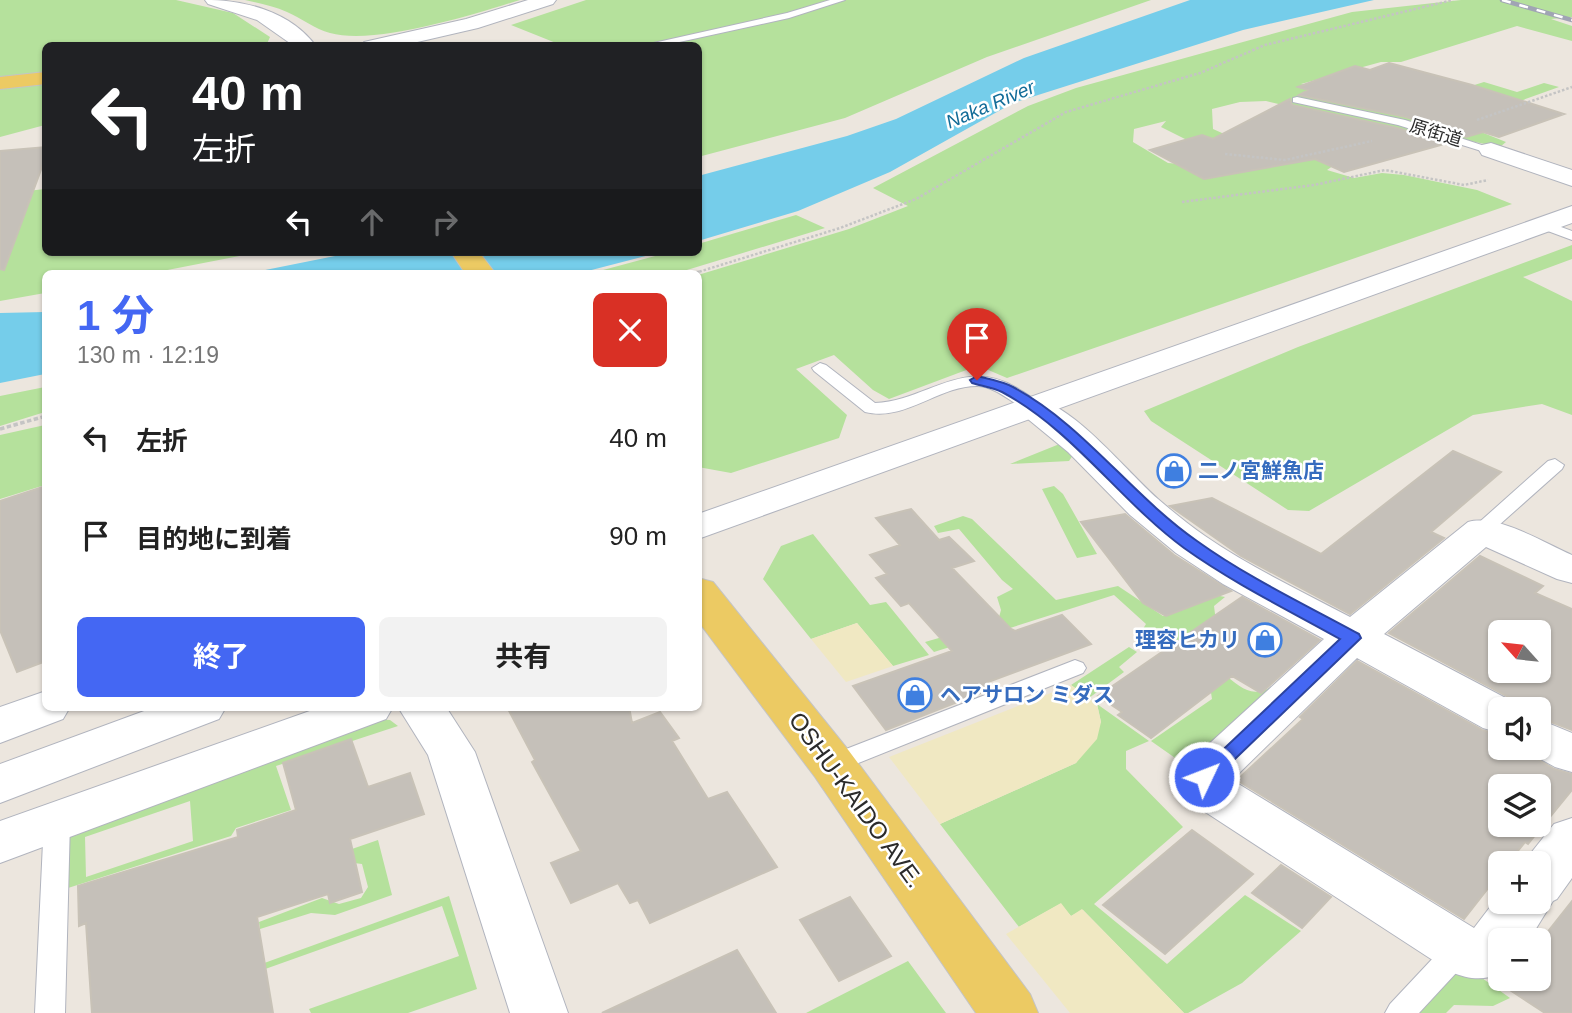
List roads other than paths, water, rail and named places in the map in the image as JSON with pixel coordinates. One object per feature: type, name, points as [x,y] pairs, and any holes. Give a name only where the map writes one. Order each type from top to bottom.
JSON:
[{"type":"main road","points":[[0,83],[42,78]]},
{"type":"main road","name":"OSHU-KAIDO AVE.","points":[[702,597],[832,764],[1009,1013]]},
{"type":"street","points":[[214,0],[243,8],[278,23],[301,42]]},
{"type":"street","points":[[388,42],[471,23],[547,0]]},
{"type":"street","name":"原街道","points":[[1491,150],[1572,178]]},
{"type":"street","points":[[702,526],[1562,224]]},
{"type":"street","points":[[1035,408],[1081,444],[1144,507],[1190,544],[1238,575],[1488,710]]},
{"type":"street","points":[[1517,914],[1486,956],[1472,955],[1211,791],[1204,777],[1352,638],[1482,530],[1572,570]]},
{"type":"street","points":[[0,726],[42,709]]},
{"type":"street","points":[[0,784],[193,711]]},
{"type":"street","points":[[0,842],[359,711]]},
{"type":"street","points":[[424,711],[451,752],[539,1013]]},
{"type":"street","points":[[1551,743],[1572,754]]},
{"type":"street","points":[[1551,866],[1572,838]]},
{"type":"lane","points":[[664,42],[789,15],[840,0]]},
{"type":"lane","name":"原街道","points":[[1297,100],[1375,116],[1491,150]]},
{"type":"lane","points":[[820,368],[870,408],[897,407],[961,383],[977,380],[1006,388],[1035,408]]},
{"type":"lane","points":[[1482,530],[1555,465]]},
{"type":"lane","points":[[832,764],[1075,668]]},
{"type":"lane","points":[[50,1013],[57,821]]},
{"type":"lane","points":[[1400,1013],[1460,948]]},
{"type":"water","name":"Naka River","points":[[1190,0],[1374,0],[1243,30],[1013,103],[890,172],[798,211],[702,240],[702,175],[847,136],[896,119],[1024,58]]},
{"type":"water","points":[[335,256],[646,256],[592,270],[265,270]]},
{"type":"water","points":[[42,312],[42,375],[0,383],[0,313]]},
{"type":"railway","points":[[1502,0],[1572,20]]},
{"type":"place","name":"二ノ宮鮮魚店","points":[[1174,471]]},
{"type":"place","name":"理容ヒカリ","points":[[1265,640]]},
{"type":"place","name":"ヘアサロン ミダス","points":[[915,695]]}]
